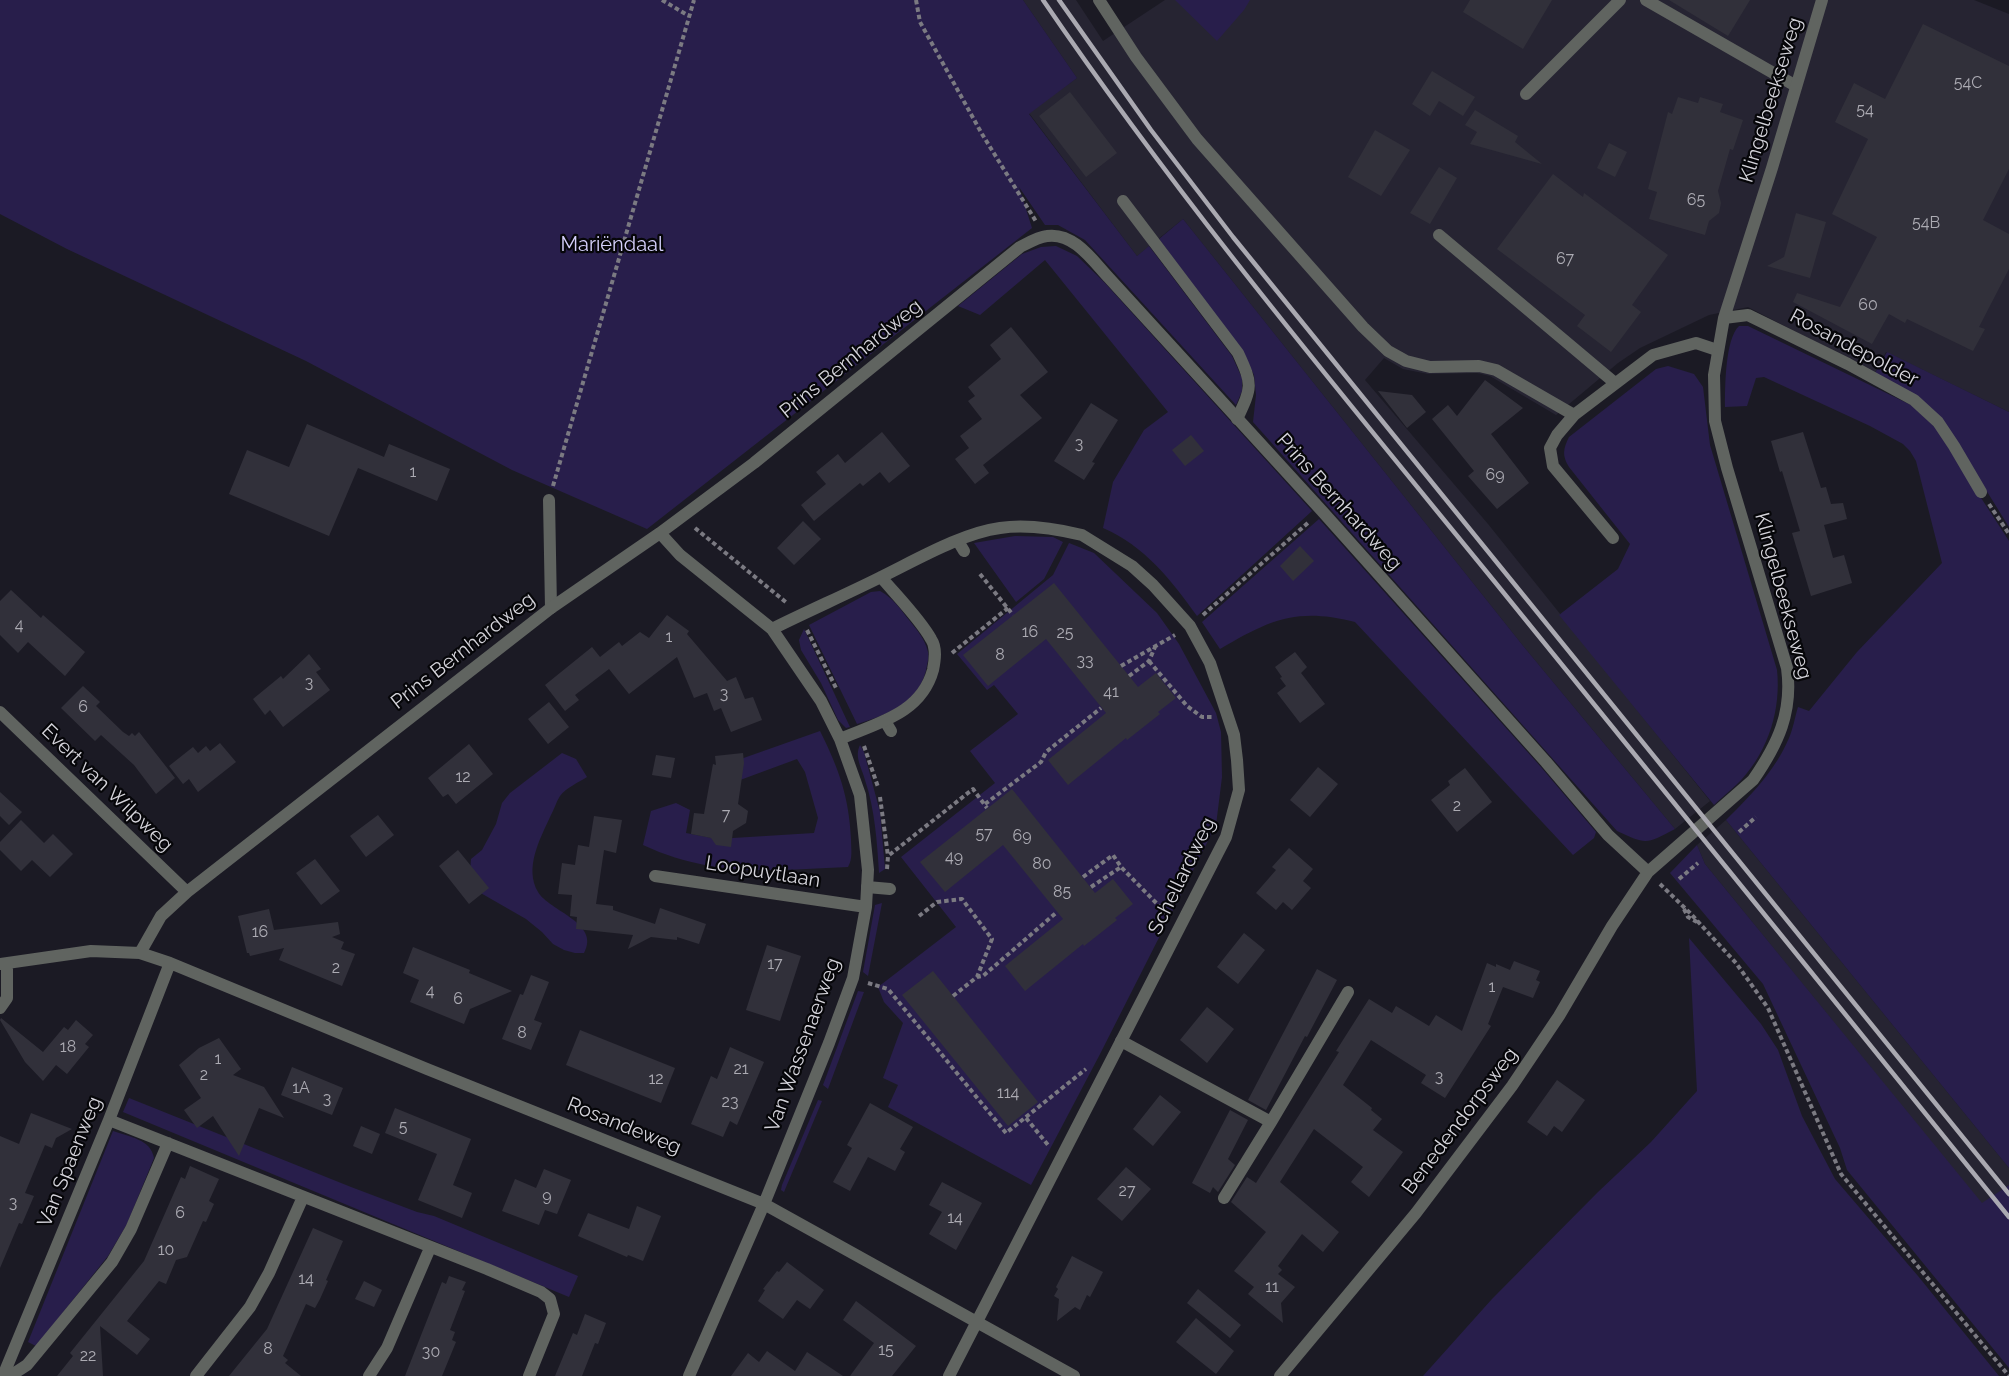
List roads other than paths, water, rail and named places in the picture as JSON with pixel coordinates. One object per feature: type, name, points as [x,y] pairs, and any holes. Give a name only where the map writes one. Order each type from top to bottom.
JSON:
[{"type":"street","points":[[1099,0],[1197,139],[1363,327],[1388,351],[1406,361],[1430,366],[1479,366],[1496,370],[1574,415]]},
{"type":"street","points":[[1526,94],[1620,0]]},
{"type":"street","points":[[1646,0],[1796,86]]},
{"type":"street","name":"Klingelbeekseweg","points":[[1648,872],[1753,780],[1766,762],[1780,734],[1788,706],[1790,688],[1786,668],[1727,468],[1716,421],[1714,375],[1724,318],[1822,0]]},
{"type":"street","points":[[1124,201],[1238,353],[1249,377],[1249,393],[1237,419]]},
{"type":"street","points":[[1439,235],[1615,383]]},
{"type":"street","name":"Prins Bernhardweg","points":[[140,953],[161,916],[187,892],[551,608],[660,533],[754,463],[1020,247],[1046,236],[1059,236],[1080,248],[1322,511],[1608,835],[1648,872]]},
{"type":"street","name":"Rosandepolder","points":[[1724,318],[1748,315],[1848,364],[1914,400],[1938,422],[1981,492]]},
{"type":"street","points":[[1613,538],[1554,466],[1550,448],[1557,435],[1574,415],[1653,356],[1696,344],[1717,350]]},
{"type":"street","points":[[549,501],[551,608]]},
{"type":"street","name":"Schellardweg","points":[[772,628],[881,577],[1000,528],[1053,529],[1082,535],[1132,566],[1174,606],[1190,626],[1210,663],[1234,735],[1239,790],[1226,837],[949,1376]]},
{"type":"street","name":"Van Wassenaerweg","points":[[660,533],[680,555],[772,628],[821,701],[840,740],[860,795],[868,870],[866,907],[853,978],[830,1043],[764,1204],[689,1376]]},
{"type":"street","points":[[840,740],[888,726],[923,694],[933,668],[936,653],[923,619],[881,577]]},
{"type":"street","name":"Evert van Wilpweg","points":[[0,712],[187,892]]},
{"type":"street","name":"Benedendorpsweg","points":[[1280,1376],[1416,1213],[1512,1086],[1559,1016],[1612,926],[1648,872]]},
{"type":"street","name":"Loopuytlaan","points":[[655,876],[866,907]]},
{"type":"street","points":[[867,887],[890,889]]},
{"type":"street","points":[[0,1008],[7,998],[3,963],[91,951],[140,953]]},
{"type":"street","name":"Rosandeweg","points":[[140,953],[170,963],[764,1204],[1074,1376]]},
{"type":"street","name":"Van Spaenweg","points":[[3,1376],[109,1120],[170,963]]},
{"type":"street","points":[[1224,1198],[1348,992]]},
{"type":"street","points":[[1121,1041],[1271,1122]]},
{"type":"street","points":[[109,1120],[541,1292],[550,1299],[554,1314],[529,1376]]},
{"type":"street","points":[[10,1376],[27,1365],[112,1262],[131,1228],[168,1143]]},
{"type":"street","points":[[196,1376],[250,1306],[269,1273],[303,1197]]},
{"type":"street","points":[[369,1376],[387,1348],[430,1248]]},
{"type":"railway","points":[[1043,0],[1152,153],[1267,301],[2009,1217]]},
{"type":"railway","points":[[1059,0],[1151,130],[1233,237],[2009,1194]]},
{"type":"park label","name":"Mariëndaal","points":[[612,245]]}]
